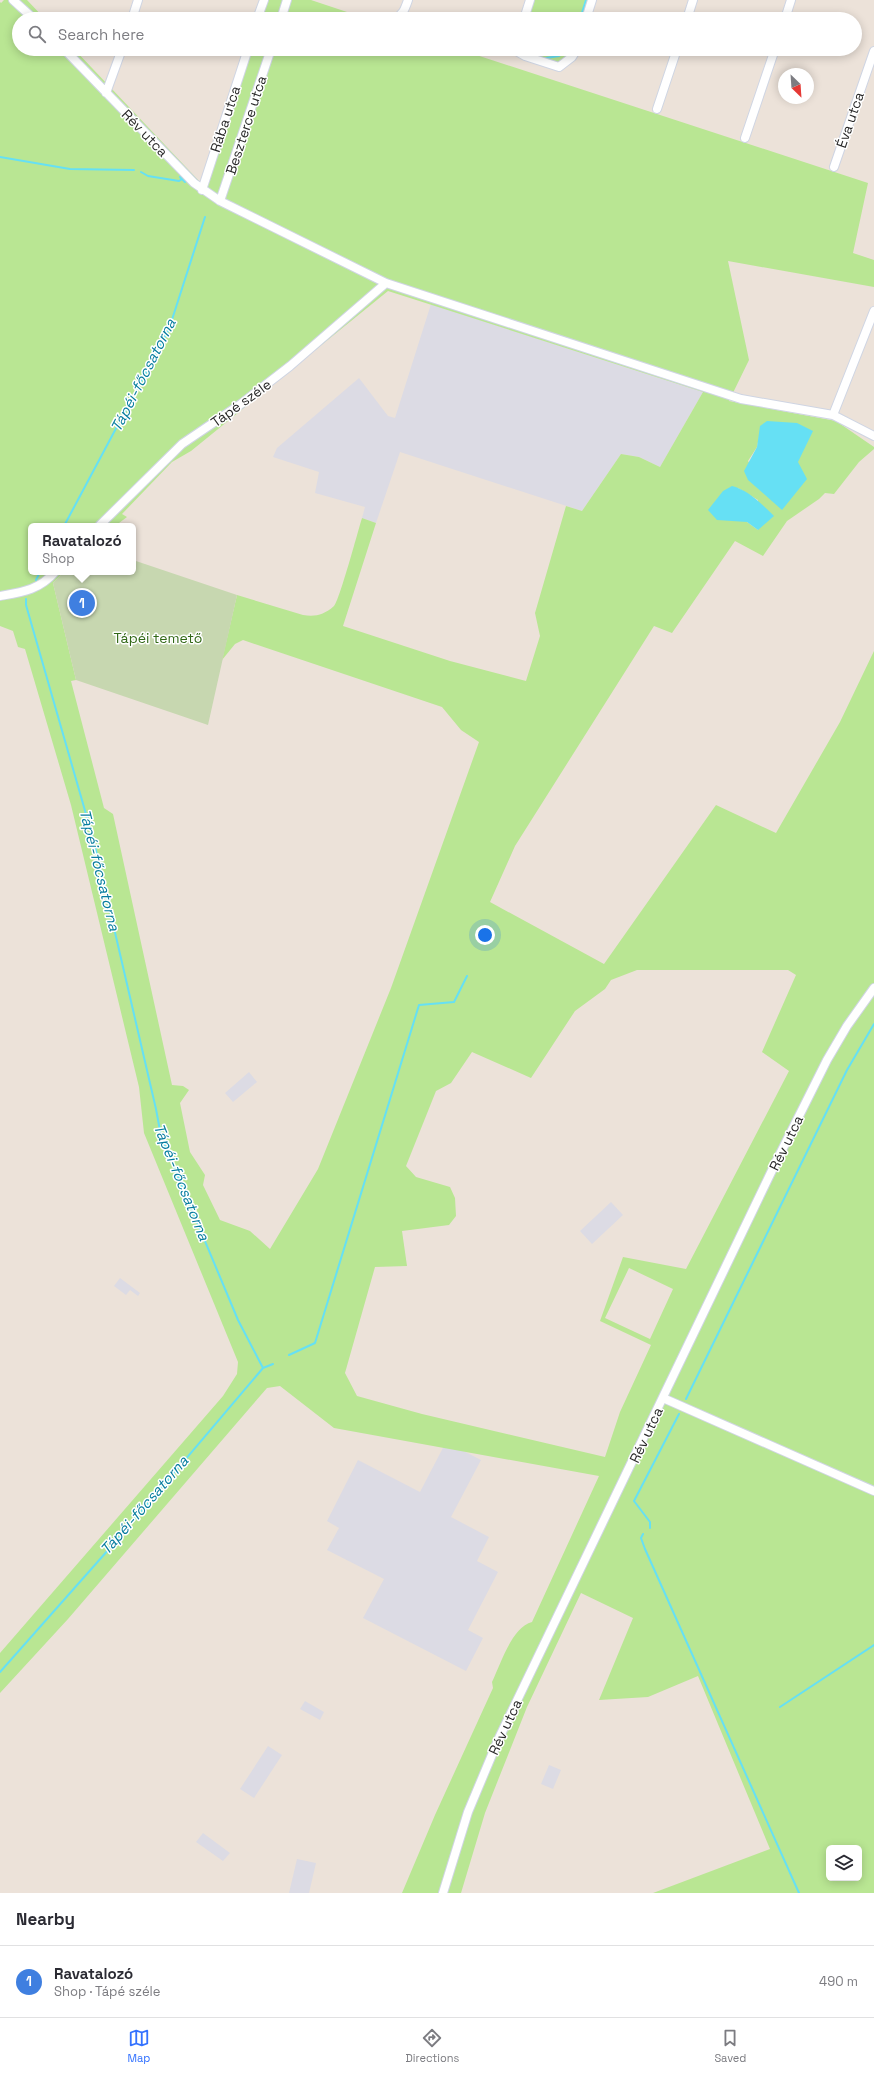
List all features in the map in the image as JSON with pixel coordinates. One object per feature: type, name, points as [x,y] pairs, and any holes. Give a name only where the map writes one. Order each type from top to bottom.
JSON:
[{"type":"street","points":[[13,0],[26,12]]},
{"type":"street","points":[[134,12],[138,0]]},
{"type":"street","points":[[260,12],[264,0]]},
{"type":"street","points":[[283,12],[287,0]]},
{"type":"street","points":[[403,12],[408,0]]},
{"type":"street","points":[[526,12],[530,0]]},
{"type":"street","points":[[588,12],[592,0]]},
{"type":"street","points":[[689,12],[693,0]]},
{"type":"street","points":[[787,12],[791,0]]},
{"type":"street","name":"Éva utca","points":[[834,168],[874,51]]},
{"type":"street","name":"Rév utca","points":[[71,56],[202,190],[220,201],[386,283],[741,399],[833,415],[874,436]]},
{"type":"street","points":[[106,93],[119,56]]},
{"type":"street","name":"Rába utca","points":[[202,190],[246,56]]},
{"type":"street","name":"Beszterce utca","points":[[220,201],[269,56]]},
{"type":"street","points":[[525,56],[559,67],[573,56]]},
{"type":"street","points":[[656,109],[675,56]]},
{"type":"street","points":[[745,138],[773,56]]},
{"type":"street","name":"Tápé széle","points":[[102,523],[182,444],[241,404],[290,366],[386,283]]},
{"type":"street","points":[[833,415],[874,311]]},
{"type":"street","points":[[0,596],[34,589],[44,583],[52,575]]},
{"type":"street","name":"Rév utca","points":[[443,1893],[454,1852],[478,1785],[827,1060],[847,1026],[874,988]]},
{"type":"street","points":[[663,1398],[874,1491]]},
{"type":"shaded area","points":[[431,304],[703,392],[660,467],[639,457],[621,454],[582,511],[400,452],[376,523],[362,518],[365,507],[315,493],[319,472],[273,457],[277,448],[359,378],[388,416],[395,418]]},
{"type":"shaded area","points":[[249,1072],[257,1082],[233,1102],[225,1093]]},
{"type":"shaded area","points":[[611,1202],[623,1215],[592,1244],[580,1231]]},
{"type":"shaded area","points":[[120,1278],[140,1293],[138,1296],[130,1290],[126,1295],[114,1286]]},
{"type":"shaded area","points":[[446,1442],[481,1460],[451,1517],[489,1537],[477,1561],[498,1572],[468,1630],[483,1638],[466,1671],[363,1618],[384,1579],[327,1550],[339,1528],[327,1521],[358,1460],[420,1492]]},
{"type":"shaded area","points":[[305,1701],[324,1712],[320,1720],[300,1709]]},
{"type":"shaded area","points":[[268,1746],[282,1755],[254,1798],[240,1789]]},
{"type":"shaded area","points":[[549,1765],[561,1770],[553,1789],[541,1784]]},
{"type":"shaded area","points":[[203,1833],[230,1853],[223,1861],[196,1842]]},
{"type":"shaded area","points":[[297,1859],[316,1863],[309,1893],[289,1893]]},
{"type":"green space","points":[[4,0],[27,0],[38,12],[12,12],[12,56],[81,56],[201,183],[242,56],[479,56],[868,183],[853,253],[874,260],[874,287],[728,261],[749,360],[729,401],[836,421],[874,447],[874,449],[859,462],[834,494],[825,493],[819,499],[787,521],[763,556],[735,541],[672,633],[654,626],[515,846],[490,902],[604,964],[716,805],[776,833],[840,722],[874,651],[874,1893],[653,1893],[770,1849],[698,1676],[648,1697],[599,1700],[633,1618],[581,1593],[527,1707],[485,1813],[461,1893],[402,1893],[435,1815],[493,1688],[492,1682],[503,1656],[513,1638],[525,1625],[532,1622],[599,1476],[334,1428],[280,1386],[267,1388],[68,1619],[0,1693],[0,1653],[223,1396],[237,1374],[238,1362],[144,1133],[139,1087],[71,805],[25,649],[18,647],[13,631],[0,626],[0,2],[1,3]],"holes":[[[388,291],[703,392],[660,467],[639,457],[621,454],[582,511],[566,506],[535,613],[540,636],[526,681],[450,661],[343,626],[376,523],[362,518],[336,602],[334,606],[327,611],[312,616],[303,615],[237,595],[222,660],[235,644],[243,640],[442,707],[461,730],[479,742],[391,988],[318,1169],[270,1249],[250,1231],[220,1220],[203,1185],[205,1175],[190,1152],[180,1103],[189,1090],[183,1086],[172,1085],[113,814],[104,808],[71,681],[76,680],[53,583],[61,575],[28,575],[28,523],[119,523],[127,517],[122,514],[172,462],[191,451]],[[759,437],[782,510],[748,461],[757,447]],[[738,488],[758,500],[758,530],[747,522]],[[637,970],[788,970],[796,975],[762,1052],[789,1071],[686,1269],[623,1257],[600,1321],[651,1345],[620,1412],[605,1457],[422,1414],[357,1396],[345,1373],[375,1267],[407,1266],[402,1231],[449,1225],[456,1216],[455,1198],[450,1187],[416,1177],[406,1166],[436,1091],[451,1083],[472,1052],[531,1078],[575,1011],[605,989],[611,980]],[[629,1268],[673,1289],[650,1339],[605,1318]]]},
{"type":"green space","points":[[260,0],[311,0],[347,12],[256,12]]},
{"type":"green space","points":[[533,0],[592,0],[588,12],[529,12]]},
{"type":"green space","points":[[535,56],[568,56],[561,64]]},
{"type":"green space","name":"Tápéi temető","points":[[136,561],[237,595],[208,725],[76,680],[53,583],[61,575],[136,575]]},
{"type":"water","points":[[767,421],[797,423],[813,431],[798,462],[807,479],[782,510],[748,480],[744,471],[757,447],[760,426]]},
{"type":"water","points":[[732,486],[749,494],[760,502],[774,516],[758,530],[747,522],[717,520],[708,510],[723,491]]},
{"type":"waterway","points":[[582,12],[586,0]]},
{"type":"waterway","points":[[546,58],[559,56]]},
{"type":"waterway","points":[[0,157],[70,169],[134,170]]},
{"type":"waterway","points":[[141,172],[148,176],[179,181],[182,179]]},
{"type":"waterway","points":[[180,177],[185,182]]},
{"type":"waterway","name":"Tápéi-főcsatorna","points":[[66,523],[169,329],[205,217]]},
{"type":"waterway","name":"Tápéi-főcsatorna","points":[[36,580],[38,575]]},
{"type":"waterway","name":"Tápéi-főcsatorna","points":[[26,599],[26,605],[94,842],[161,1136],[238,1320],[263,1368]]},
{"type":"waterway","points":[[289,1355],[315,1343],[419,1005],[454,1002],[467,976]]},
{"type":"waterway","points":[[686,1399],[847,1070],[874,1024]]},
{"type":"waterway","name":"Tápéi-főcsatorna","points":[[0,1672],[117,1540],[263,1368],[273,1364]]},
{"type":"waterway","points":[[650,1528],[650,1522],[634,1501],[679,1414]]},
{"type":"waterway","points":[[643,1534],[641,1538],[645,1549],[799,1893]]},
{"type":"waterway","points":[[780,1707],[874,1645]]},
{"type":"place","name":"Ravatalozó","points":[[82,603]]}]
